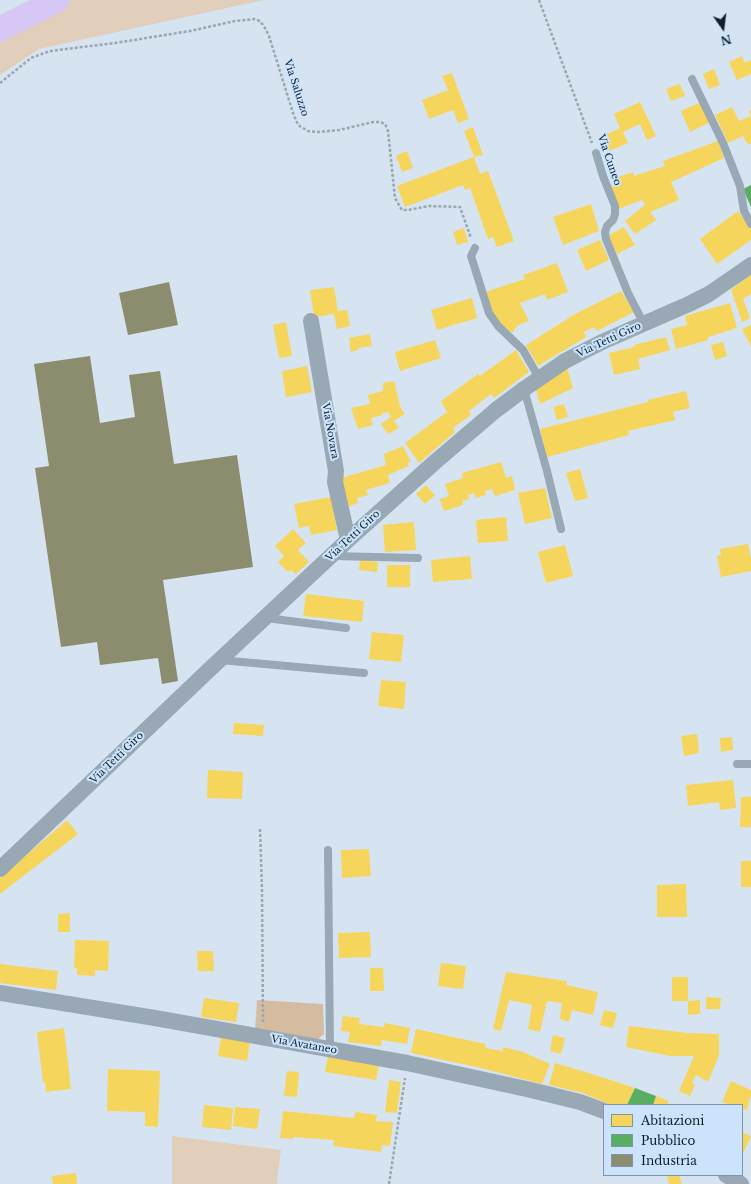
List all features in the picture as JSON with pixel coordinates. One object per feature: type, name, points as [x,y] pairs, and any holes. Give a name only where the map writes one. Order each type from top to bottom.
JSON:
[{"type":"street","name":"Via Tetti Giro","points":[[0,869],[348,540],[496,410],[565,361],[602,342],[709,294],[751,265]]},
{"type":"street","name":"Via Novara","points":[[311,321],[336,471],[335,482],[348,540]]},
{"type":"street","name":"Via Avataneo","points":[[0,993],[407,1063],[531,1090],[580,1102],[603,1111]]},
{"type":"street","points":[[728,1176],[741,1184]]},
{"type":"lane","points":[[692,79],[723,143],[740,186],[744,211],[751,224]]},
{"type":"lane","name":"Via Cuneo","points":[[596,153],[615,206],[613,220],[607,226],[605,232],[606,240],[628,293],[644,324]]},
{"type":"lane","points":[[475,248],[471,256],[489,313],[498,326],[523,350],[539,378]]},
{"type":"lane","points":[[524,389],[547,471],[561,529]]},
{"type":"lane","points":[[332,556],[418,558]]},
{"type":"lane","points":[[265,618],[346,628]]},
{"type":"lane","points":[[220,660],[364,673]]},
{"type":"lane","points":[[738,764],[751,764]]},
{"type":"lane","points":[[328,850],[330,1050]]},
{"type":"path","name":"Via Cuneo","points":[[539,0],[596,153]]},
{"type":"path","name":"Via Saluzzo","points":[[0,83],[31,58],[50,51],[115,43],[190,31],[235,21],[254,19],[260,21],[266,28],[269,36],[298,125],[308,131],[318,132],[339,130],[373,122],[385,124],[388,131],[396,198],[402,210],[428,206],[460,207],[475,248]]},
{"type":"path","points":[[260,829],[263,1038]]},
{"type":"path","points":[[390,1184],[407,1063]]},
{"type":"shaded area","points":[[70,0],[264,0],[39,49],[0,75],[0,41],[53,8]]},
{"type":"shaded area","points":[[257,1000],[323,1004],[324,1034],[316,1041],[255,1032]]},
{"type":"shaded area","points":[[172,1136],[281,1150],[277,1184],[172,1184]]},
{"type":"building: Abitazioni","points":[[742,56],[745,63],[751,60],[751,74],[737,80],[729,62]]},
{"type":"building: Abitazioni","points":[[714,69],[720,85],[709,89],[703,74]]},
{"type":"building: Abitazioni","points":[[452,73],[469,119],[458,123],[453,110],[429,119],[422,100],[448,90],[442,76]]},
{"type":"building: Abitazioni","points":[[680,84],[685,96],[671,101],[666,89]]},
{"type":"building: Abitazioni","points":[[640,102],[656,136],[647,140],[640,124],[623,132],[628,143],[609,151],[603,136],[620,128],[614,114]]},
{"type":"building: Abitazioni","points":[[701,102],[711,122],[690,132],[681,111]]},
{"type":"building: Abitazioni","points":[[732,107],[739,121],[751,116],[751,143],[748,145],[743,136],[728,143],[715,115]]},
{"type":"building: Abitazioni","points":[[473,127],[483,155],[474,157],[464,131]]},
{"type":"building: Abitazioni","points":[[718,141],[724,158],[671,182],[679,200],[650,212],[656,220],[635,234],[625,221],[645,205],[642,200],[619,209],[611,187],[620,184],[618,177],[633,172],[634,176],[665,166],[663,161]]},
{"type":"building: Abitazioni","points":[[407,151],[413,168],[402,172],[396,156]]},
{"type":"building: Abitazioni","points":[[474,157],[480,174],[488,171],[514,241],[497,247],[493,237],[488,239],[470,188],[465,190],[463,185],[405,207],[397,186]]},
{"type":"building: Abitazioni","points":[[591,204],[599,231],[563,245],[553,217]]},
{"type":"building: Abitazioni","points":[[738,211],[751,229],[751,240],[717,264],[700,239]]},
{"type":"building: Abitazioni","points":[[624,227],[635,245],[617,254],[608,236]]},
{"type":"building: Abitazioni","points":[[464,228],[468,242],[457,245],[453,232]]},
{"type":"building: Abitazioni","points":[[600,240],[609,260],[586,271],[577,250]]},
{"type":"building: Abitazioni","points":[[557,263],[568,292],[547,300],[545,294],[520,303],[529,321],[518,325],[512,333],[495,319],[485,292],[525,279],[523,275]]},
{"type":"building: Abitazioni","points":[[751,274],[751,294],[743,299],[750,318],[742,322],[731,290]]},
{"type":"building: Abitazioni","points":[[334,287],[338,311],[347,310],[350,326],[337,329],[334,314],[314,317],[310,290]]},
{"type":"building: Abitazioni","points":[[621,291],[634,312],[597,331],[594,327],[584,332],[586,337],[538,366],[526,345],[575,314]]},
{"type":"building: Abitazioni","points":[[472,298],[477,318],[437,330],[431,310]]},
{"type":"building: Abitazioni","points":[[730,303],[737,328],[708,337],[708,340],[676,349],[671,329],[687,325],[685,316]]},
{"type":"building: Abitazioni","points":[[286,322],[292,356],[279,358],[273,325]]},
{"type":"building: Abitazioni","points":[[751,325],[751,346],[742,329]]},
{"type":"building: Abitazioni","points":[[370,334],[372,346],[358,348],[358,350],[351,352],[349,338]]},
{"type":"building: Abitazioni","points":[[666,337],[670,350],[638,359],[640,369],[614,375],[609,353],[635,347],[634,345]]},
{"type":"building: Abitazioni","points":[[435,340],[441,358],[400,371],[395,352]]},
{"type":"building: Abitazioni","points":[[723,342],[727,356],[715,360],[711,345]]},
{"type":"building: Abitazioni","points":[[516,350],[529,372],[494,398],[491,394],[469,411],[471,415],[453,428],[455,432],[419,463],[405,443],[447,412],[441,401],[478,374],[480,376]]},
{"type":"building: Abitazioni","points":[[307,366],[312,392],[286,397],[282,371]]},
{"type":"building: Abitazioni","points":[[567,367],[573,388],[540,404],[536,390]]},
{"type":"building: Abitazioni","points":[[394,381],[400,406],[405,414],[394,421],[399,428],[388,434],[381,424],[391,417],[388,412],[371,418],[373,425],[358,429],[351,408],[370,404],[368,395],[383,391],[383,383]]},
{"type":"building: Abitazioni","points":[[686,391],[690,408],[673,412],[675,420],[628,431],[629,435],[547,457],[540,429]]},
{"type":"building: Abitazioni","points":[[564,404],[568,417],[557,420],[553,407]]},
{"type":"building: Abitazioni","points":[[403,446],[411,462],[407,463],[409,466],[388,475],[390,483],[366,490],[368,495],[357,498],[358,503],[347,507],[338,479],[386,465],[384,454]]},
{"type":"building: Abitazioni","points":[[501,462],[506,478],[512,476],[515,490],[495,496],[492,489],[485,491],[486,495],[476,498],[474,493],[468,495],[469,499],[462,501],[463,505],[444,511],[440,499],[449,496],[445,484],[463,478],[462,473]]},
{"type":"building: Abitazioni","points":[[580,469],[588,498],[575,501],[566,473]]},
{"type":"building: Abitazioni","points":[[426,485],[435,495],[425,504],[416,494]]},
{"type":"building: Abitazioni","points":[[545,488],[552,518],[525,524],[518,493]]},
{"type":"building: Abitazioni","points":[[331,497],[337,530],[311,535],[309,526],[299,528],[294,504]]},
{"type":"building: Abitazioni","points":[[506,517],[508,541],[478,543],[476,520]]},
{"type":"building: Abitazioni","points":[[414,522],[416,550],[385,552],[383,525]]},
{"type":"building: Abitazioni","points":[[293,529],[306,543],[298,550],[309,562],[296,574],[291,570],[288,572],[278,562],[284,556],[275,546]]},
{"type":"building: Abitazioni","points":[[748,544],[751,560],[751,571],[721,577],[717,556],[721,555],[720,549]]},
{"type":"building: Abitazioni","points":[[565,545],[573,576],[546,583],[538,552]]},
{"type":"building: Abitazioni","points":[[470,556],[472,579],[433,582],[431,560]]},
{"type":"building: Abitazioni","points":[[360,560],[378,562],[377,572],[359,570]]},
{"type":"building: Abitazioni","points":[[387,565],[410,565],[410,587],[387,587]]},
{"type":"building: Abitazioni","points":[[306,594],[364,601],[362,622],[303,616]]},
{"type":"building: Abitazioni","points":[[372,632],[404,635],[401,662],[369,659]]},
{"type":"building: Abitazioni","points":[[381,680],[406,682],[404,709],[378,706]]},
{"type":"building: Abitazioni","points":[[234,723],[264,725],[263,736],[233,734]]},
{"type":"building: Abitazioni","points":[[697,734],[699,753],[684,756],[681,736]]},
{"type":"building: Abitazioni","points":[[732,737],[733,750],[721,752],[720,738]]},
{"type":"building: Abitazioni","points":[[208,770],[243,772],[242,799],[207,798]]},
{"type":"building: Abitazioni","points":[[733,780],[736,808],[720,810],[719,802],[688,806],[686,785]]},
{"type":"building: Abitazioni","points":[[741,797],[751,797],[751,827],[740,827]]},
{"type":"building: Abitazioni","points":[[67,820],[78,834],[0,894],[0,878]]},
{"type":"building: Abitazioni","points":[[369,849],[371,876],[342,878],[341,850]]},
{"type":"building: Abitazioni","points":[[741,861],[751,861],[751,887],[741,887]]},
{"type":"building: Abitazioni","points":[[686,884],[687,917],[657,917],[657,885]]},
{"type":"building: Abitazioni","points":[[70,913],[70,932],[58,932],[58,914]]},
{"type":"building: Abitazioni","points":[[370,932],[371,957],[339,958],[338,933]]},
{"type":"building: Abitazioni","points":[[75,940],[109,941],[108,971],[95,970],[95,976],[77,975],[77,968],[74,968]]},
{"type":"building: Abitazioni","points":[[197,951],[213,951],[214,971],[198,971]]},
{"type":"building: Abitazioni","points":[[441,963],[466,966],[463,989],[438,986]]},
{"type":"building: Abitazioni","points":[[0,964],[58,971],[56,990],[0,983]]},
{"type":"building: Abitazioni","points":[[370,968],[383,968],[384,991],[370,991]]},
{"type":"building: Abitazioni","points":[[506,972],[567,981],[566,985],[598,992],[593,1015],[572,1010],[569,1022],[560,1019],[562,1003],[547,1001],[540,1032],[528,1029],[532,1005],[509,1000],[501,1031],[493,1029]]},
{"type":"building: Abitazioni","points":[[672,977],[688,977],[688,1001],[672,1001]]},
{"type":"building: Abitazioni","points":[[706,997],[721,998],[720,1009],[706,1009]]},
{"type":"building: Abitazioni","points":[[204,998],[239,1003],[236,1022],[201,1017]]},
{"type":"building: Abitazioni","points":[[700,1000],[700,1014],[688,1015],[688,1001]]},
{"type":"building: Abitazioni","points":[[604,1010],[617,1013],[613,1028],[600,1025]]},
{"type":"building: Abitazioni","points":[[343,1016],[360,1018],[359,1024],[384,1027],[385,1023],[410,1028],[407,1044],[382,1040],[381,1046],[348,1042],[350,1032],[341,1031]]},
{"type":"building: Abitazioni","points":[[629,1026],[688,1033],[719,1034],[719,1055],[708,1082],[696,1075],[692,1083],[695,1085],[690,1096],[679,1091],[694,1056],[670,1056],[626,1047]]},
{"type":"building: Abitazioni","points":[[64,1028],[71,1089],[46,1092],[45,1082],[43,1082],[37,1032]]},
{"type":"building: Abitazioni","points":[[416,1029],[486,1044],[485,1048],[503,1051],[503,1047],[523,1052],[550,1064],[542,1084],[481,1068],[411,1053]]},
{"type":"building: Abitazioni","points":[[553,1035],[565,1038],[561,1054],[550,1051]]},
{"type":"building: Abitazioni","points":[[221,1037],[250,1042],[247,1061],[218,1056]]},
{"type":"building: Abitazioni","points":[[328,1056],[379,1065],[376,1080],[325,1072]]},
{"type":"building: Abitazioni","points":[[555,1063],[635,1088],[627,1104],[609,1104],[583,1093],[549,1085]]},
{"type":"building: Abitazioni","points":[[108,1069],[160,1071],[158,1127],[145,1126],[145,1112],[107,1111]]},
{"type":"building: Abitazioni","points":[[287,1071],[299,1072],[297,1097],[284,1096]]},
{"type":"building: Abitazioni","points":[[389,1080],[401,1082],[397,1113],[385,1112]]},
{"type":"building: Abitazioni","points":[[731,1081],[751,1090],[747,1110],[743,1109],[743,1104],[728,1104],[722,1102]]},
{"type":"building: Abitazioni","points":[[656,1096],[669,1101],[668,1104],[653,1104]]},
{"type":"building: Abitazioni","points":[[204,1105],[233,1108],[231,1130],[202,1127]]},
{"type":"building: Abitazioni","points":[[235,1107],[260,1109],[257,1129],[233,1126]]},
{"type":"building: Abitazioni","points":[[283,1111],[354,1118],[355,1112],[377,1115],[376,1121],[393,1122],[390,1146],[382,1145],[381,1152],[333,1146],[334,1140],[293,1137],[293,1139],[280,1138]]},
{"type":"building: Abitazioni","points":[[743,1132],[751,1136],[743,1154]]},
{"type":"building: Abitazioni","points":[[76,1173],[77,1184],[53,1184],[52,1176]]},
{"type":"building: Abitazioni","points":[[667,1176],[679,1176],[682,1184],[669,1184]]},
{"type":"building: Pubblico","points":[[751,185],[751,207],[743,189]]},
{"type":"building: Pubblico","points":[[635,1088],[656,1096],[653,1104],[627,1104]]},
{"type":"building: Industria","points":[[169,282],[178,325],[128,335],[119,293]]},
{"type":"building: Industria","points":[[90,356],[100,423],[135,417],[129,375],[160,371],[174,464],[237,455],[253,567],[163,580],[178,681],[162,684],[158,658],[100,665],[97,642],[61,647],[35,468],[49,466],[34,364]]},
{"type":"waterway","points":[[0,29],[57,0]]}]
